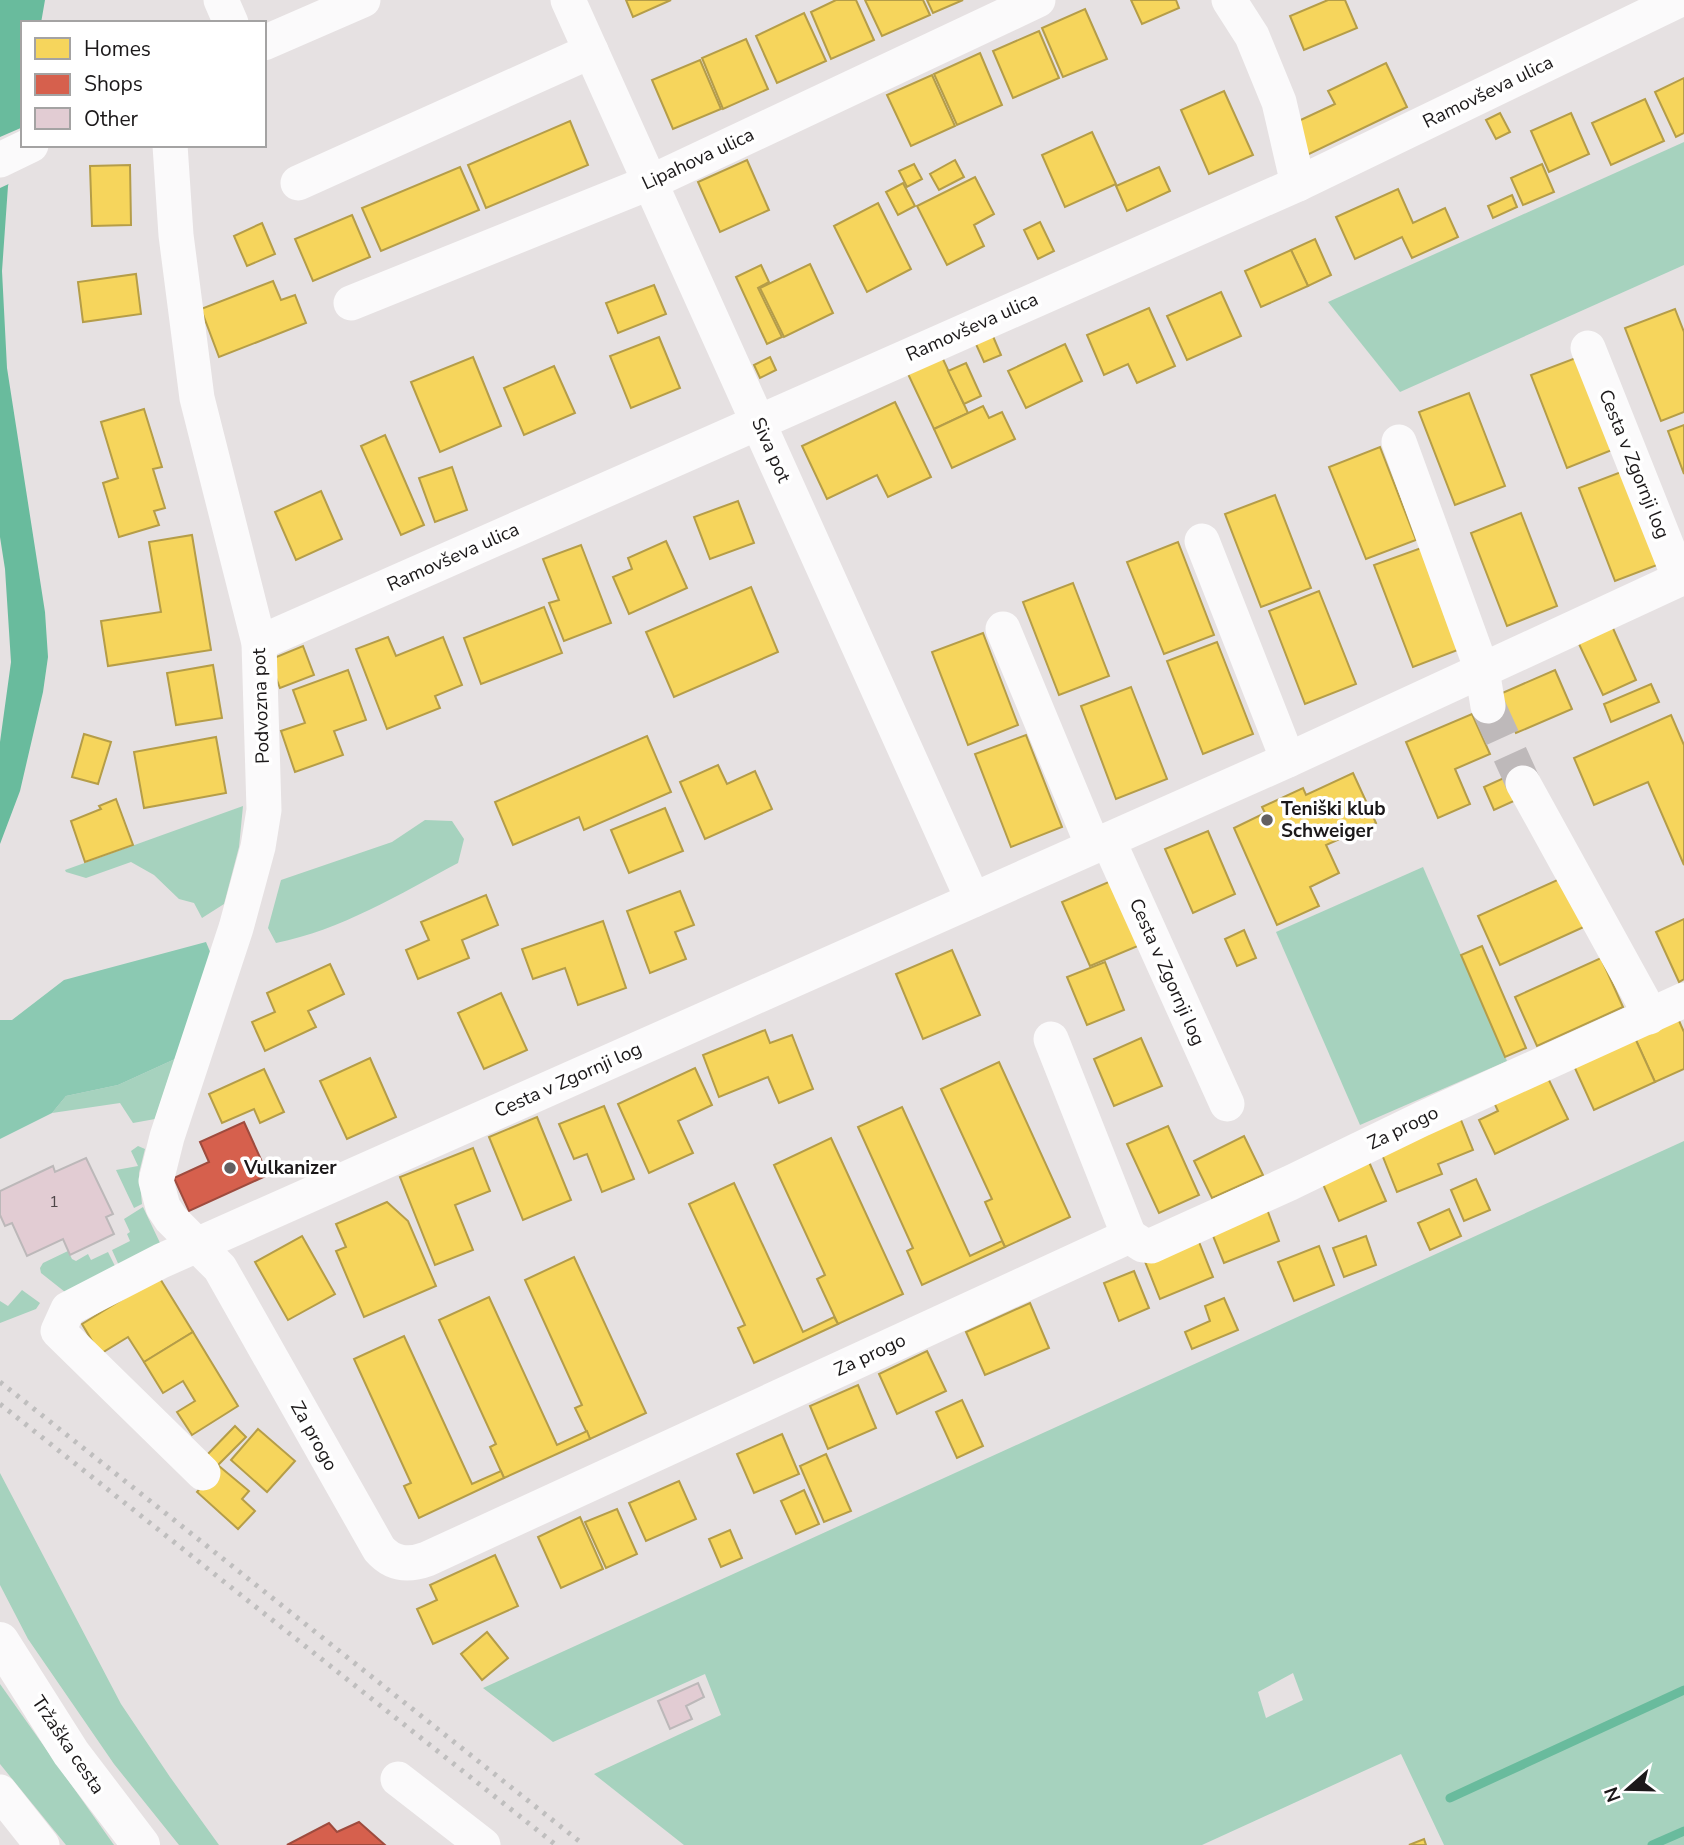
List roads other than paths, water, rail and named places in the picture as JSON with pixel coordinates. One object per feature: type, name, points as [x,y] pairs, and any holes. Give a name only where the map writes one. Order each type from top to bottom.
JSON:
[{"type":"main road","name":"Tržaška cesta","points":[[0,1642],[71,1753],[141,1845]]},
{"type":"street","points":[[221,0],[230,21]]},
{"type":"street","points":[[266,42],[363,0]]},
{"type":"street","name":"Siva pot","points":[[568,0],[973,900]]},
{"type":"street","name":"Lipahova ulica","points":[[351,303],[650,181],[1038,0]]},
{"type":"street","points":[[1229,0],[1252,36],[1279,102],[1298,184]]},
{"type":"street","name":"Ramovševa ulica","points":[[260,643],[1298,184],[1679,0]]},
{"type":"street","points":[[298,183],[591,51]]},
{"type":"street","points":[[0,160],[27,147]]},
{"type":"street","name":"Podvozna pot","points":[[170,147],[176,235],[197,398],[260,643],[264,810],[258,846],[236,928],[167,1137],[156,1181],[163,1207],[197,1245]]},
{"type":"street","name":"Cesta v Zgornji log","points":[[203,1473],[58,1331],[68,1309],[161,1261],[1100,844],[1682,578],[1588,348]]},
{"type":"street","points":[[1399,442],[1482,670],[1488,706]]},
{"type":"street","points":[[1202,541],[1287,760]]},
{"type":"street","name":"Cesta v Zgornji log","points":[[1003,629],[1100,844],[1227,1104]]},
{"type":"street","points":[[1523,783],[1642,999],[1649,1017]]},
{"type":"street","name":"Za progo","points":[[197,1245],[220,1268],[374,1542],[387,1558],[404,1563],[427,1559],[1129,1236],[1143,1245],[1151,1246],[1684,1000]]},
{"type":"street","points":[[1051,1039],[1129,1236]]},
{"type":"street","points":[[398,1779],[483,1845]]},
{"type":"street","points":[[0,1792],[42,1845]]},
{"type":"waterway","points":[[1450,1798],[1684,1690]]},
{"type":"waterway","points":[[1652,1845],[1684,1831]]},
{"type":"tunnel","points":[[1488,706],[1523,783]]},
{"type":"railway","points":[[0,1382],[584,1845]]},
{"type":"railway","points":[[0,1404],[556,1845]]},
{"type":"place","name":"Teniški klub Schweiger","points":[[1267,820]]},
{"type":"place","name":"Vulkanizer","points":[[230,1168]]}]
